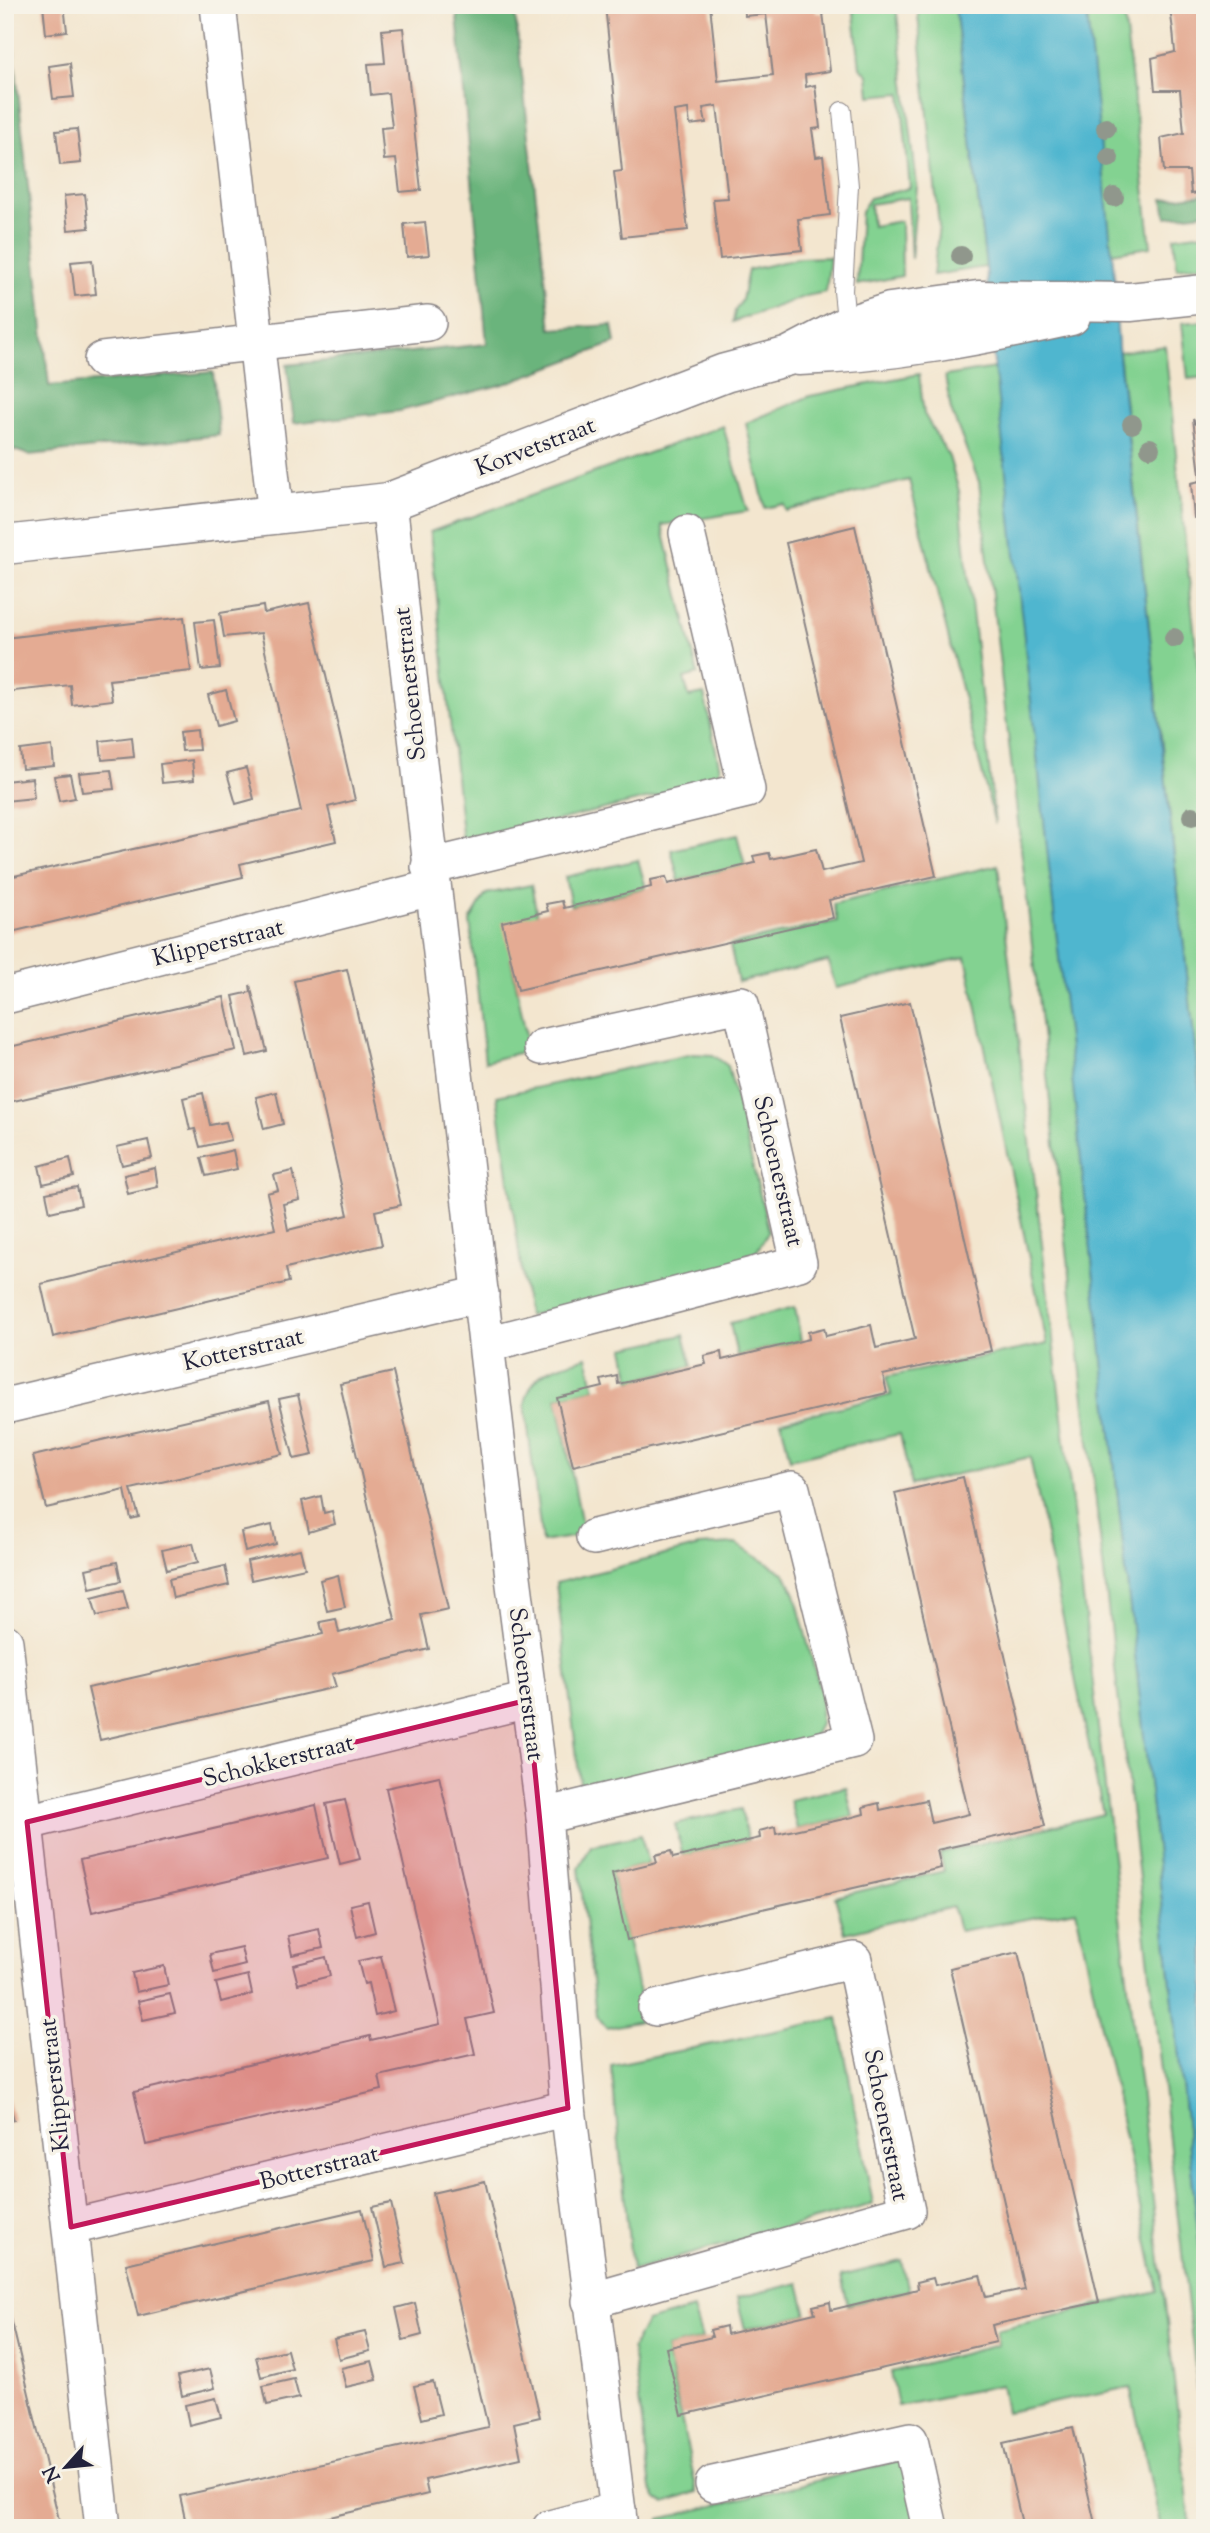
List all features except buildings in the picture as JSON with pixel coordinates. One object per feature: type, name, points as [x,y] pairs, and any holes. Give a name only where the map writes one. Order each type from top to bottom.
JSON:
[{"type":"street","points":[[218,5],[276,516]]},
{"type":"street","name":"Korvetstraat","points":[[5,545],[388,502],[725,373],[848,340],[981,318],[1205,294]]},
{"type":"street","points":[[102,360],[428,323]]},
{"type":"street","name":"Schoenerstraat","points":[[388,502],[430,877],[544,1816],[568,2108],[619,2519]]},
{"type":"street","points":[[430,877],[747,790],[687,533]]},
{"type":"street","name":"Klipperstraat","points":[[5,996],[430,877]]},
{"type":"street","name":"Schoenerstraat","points":[[488,1344],[799,1263],[741,1004],[542,1047]]},
{"type":"street","name":"Kotterstraat","points":[[5,1406],[481,1294]]},
{"type":"street","points":[[544,1816],[854,1741],[792,1489],[594,1537]]},
{"type":"street","name":"Klipperstraat","points":[[5,1642],[103,2528]]},
{"type":"street","name":"Schokkerstraat","points":[[27,1822],[528,1700]]},
{"type":"street","name":"Schoenerstraat","points":[[590,2301],[907,2211],[853,1960],[656,2008]]},
{"type":"street","name":"Botterstraat","points":[[71,2227],[568,2108]]},
{"type":"street","points":[[713,2484],[910,2440],[930,2528]]},
{"type":"street","points":[[550,2528],[619,2519]]},
{"type":"lane","points":[[842,111],[849,186],[843,291],[848,340]]},
{"type":"highlighted area","points":[[528,1700],[568,2108],[71,2227],[27,1822]]},
{"type":"green space","points":[[5,5],[9,5],[49,386],[213,372],[219,435],[29,455],[5,447]]},
{"type":"green space","points":[[456,5],[514,5],[551,329],[612,325],[615,343],[504,384],[400,411],[294,423],[287,365],[487,344]]},
{"type":"green space","points":[[853,5],[896,5],[917,186],[911,259],[908,198],[870,204],[872,226],[901,221],[902,276],[857,285],[861,211],[870,198],[910,188],[901,93],[870,96],[868,75],[860,67]]},
{"type":"green space","points":[[917,5],[955,5],[986,267],[933,275],[939,226]]},
{"type":"green space","points":[[1086,5],[1123,5],[1151,247],[1111,253]]},
{"type":"green space","points":[[1205,194],[1205,213],[1166,217],[1163,199]]},
{"type":"green space","points":[[1205,233],[1205,264],[1177,268],[1174,237]]},
{"type":"green space","points":[[830,257],[826,292],[806,296],[733,322],[735,311],[742,300],[748,270],[800,258]]},
{"type":"green space","points":[[1205,321],[1205,377],[1188,379],[1182,323]]},
{"type":"green space","points":[[1165,346],[1205,735],[1205,1138],[1119,352]]},
{"type":"green space","points":[[995,368],[1205,2295],[1205,2454],[979,482],[951,410],[945,376]]},
{"type":"green space","points":[[919,374],[924,414],[949,457],[959,491],[995,824],[909,480],[786,511],[784,504],[765,508],[746,423],[810,396]]},
{"type":"green space","points":[[723,426],[748,511],[662,525],[698,674],[684,678],[689,697],[704,694],[720,769],[713,783],[463,843],[430,532]]},
{"type":"green space","points":[[737,835],[745,866],[679,881],[671,850]]},
{"type":"green space","points":[[638,860],[646,888],[571,906],[565,877]]},
{"type":"green space","points":[[998,865],[1191,2528],[1161,2528],[1130,2387],[1006,2412],[1001,2385],[898,2406],[891,2372],[998,2345],[996,2330],[1158,2291],[1076,1910],[959,1931],[953,1907],[845,1933],[835,1897],[944,1871],[940,1853],[1103,1814],[1030,1457],[911,1485],[900,1434],[790,1459],[781,1421],[891,1395],[886,1377],[1047,1344],[966,957],[836,988],[828,961],[738,982],[730,945],[837,921],[833,904]]},
{"type":"green space","points":[[531,885],[537,914],[511,959],[529,1050],[485,1062],[470,921],[486,894]]},
{"type":"green space","points":[[693,1054],[713,1055],[728,1066],[769,1231],[757,1251],[741,1265],[528,1316],[497,1096]]},
{"type":"green space","points":[[795,1307],[801,1341],[737,1356],[730,1323]]},
{"type":"green space","points":[[684,1335],[692,1366],[631,1381],[624,1348]]},
{"type":"green space","points":[[587,1357],[595,1389],[557,1398],[584,1535],[542,1542],[525,1404],[528,1392],[540,1376],[556,1367]]},
{"type":"green space","points":[[736,1544],[785,1574],[795,1594],[821,1694],[820,1723],[810,1746],[582,1799],[556,1583],[699,1546]]},
{"type":"green space","points":[[846,1787],[853,1817],[797,1829],[790,1800]]},
{"type":"green space","points":[[741,1809],[748,1841],[683,1856],[675,1824]]},
{"type":"green space","points":[[641,1835],[648,1864],[612,1873],[645,2020],[607,2028],[596,2015],[579,1868],[591,1846]]},
{"type":"green space","points":[[838,2018],[873,2204],[632,2270],[611,2065]]},
{"type":"green space","points":[[902,2261],[909,2291],[848,2305],[841,2276]]},
{"type":"green space","points":[[799,2283],[807,2315],[745,2329],[737,2298]]},
{"type":"green space","points":[[693,2309],[702,2339],[666,2348],[697,2492],[665,2503],[657,2499],[651,2488],[632,2349],[646,2322]]},
{"type":"green space","points":[[906,2459],[920,2528],[661,2528],[660,2519]]},
{"type":"water","points":[[955,5],[1086,5],[1114,273],[1118,347],[1205,1138],[1205,2295],[994,363],[986,267]]}]
